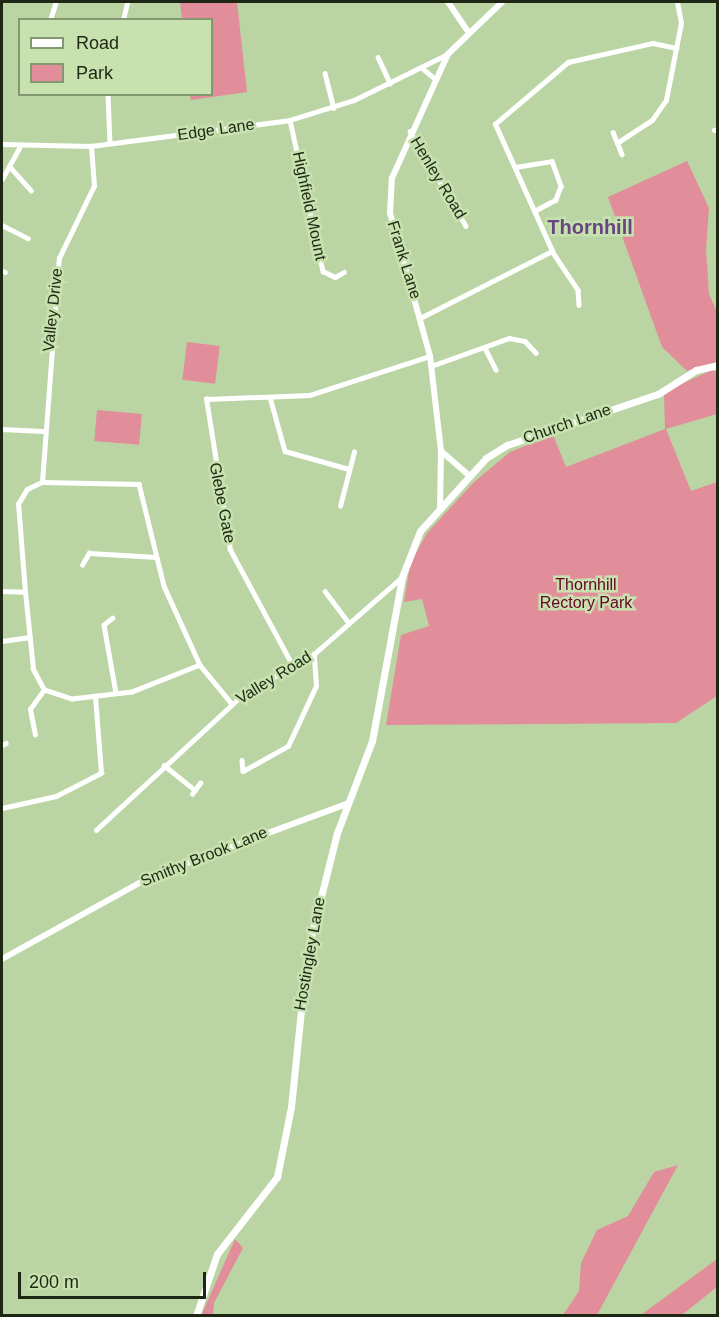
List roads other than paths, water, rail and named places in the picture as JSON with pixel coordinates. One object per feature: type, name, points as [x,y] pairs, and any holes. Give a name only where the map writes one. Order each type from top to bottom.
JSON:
[{"type":"main road","name":"Church Lane","points":[[402,577],[420,531],[470,476],[507,445],[658,394],[696,370],[717,365]]},
{"type":"main road","name":"Hostingley Lane","points":[[196,1316],[217,1254],[277,1177],[291,1107],[307,953],[349,803],[372,741],[402,577]]},
{"type":"street","points":[[51,18],[56,2]]},
{"type":"street","points":[[123,18],[127,2]]},
{"type":"street","points":[[448,2],[467,30]]},
{"type":"street","name":"Frank Lane","points":[[438,510],[441,451],[430,356],[422,317],[390,213],[392,178],[410,131],[448,54],[478,19],[501,2]]},
{"type":"street","points":[[617,143],[652,120],[666,100],[678,33],[676,2]]},
{"type":"street","points":[[579,305],[578,290],[552,251],[495,124],[542,81],[568,62],[602,52],[653,43],[676,48]]},
{"type":"street","name":"Edge Lane","points":[[2,144],[19,148],[91,146],[290,120],[334,108],[448,54]]},
{"type":"street","points":[[378,57],[390,83]]},
{"type":"street","points":[[421,67],[435,78]]},
{"type":"street","points":[[325,73],[334,108]]},
{"type":"street","points":[[108,96],[110,143]]},
{"type":"street","name":"Highfield Mount","points":[[290,120],[323,270],[335,277],[344,272]]},
{"type":"street","name":"Henley Road","points":[[410,131],[466,226]]},
{"type":"street","points":[[613,132],[622,154]]},
{"type":"street","name":"Valley Drive","points":[[42,482],[42,431],[58,258],[94,186],[91,146]]},
{"type":"street","points":[[2,179],[11,168],[19,148]]},
{"type":"street","points":[[515,167],[552,161],[561,186],[556,200],[535,211]]},
{"type":"street","points":[[11,168],[31,190]]},
{"type":"street","points":[[2,225],[28,238]]},
{"type":"street","points":[[422,317],[552,251]]},
{"type":"street","points":[[430,366],[486,350],[509,338],[525,340],[536,353]]},
{"type":"street","points":[[486,350],[496,370]]},
{"type":"street","points":[[349,469],[285,451],[270,397],[310,395],[430,356]]},
{"type":"street","name":"Glebe Gate","points":[[270,397],[206,399],[230,550],[292,665]]},
{"type":"street","points":[[2,429],[42,431]]},
{"type":"street","points":[[441,451],[470,476]]},
{"type":"street","points":[[340,506],[354,452]]},
{"type":"street","points":[[200,665],[144,690],[72,699],[44,690],[36,678],[25,592],[18,504],[27,489],[42,482],[139,484],[156,557],[200,665],[232,704]]},
{"type":"street","points":[[82,565],[89,552],[156,557]]},
{"type":"street","name":"Valley Road","points":[[96,830],[232,704],[292,665],[314,654],[348,621],[402,577]]},
{"type":"street","points":[[2,591],[25,592]]},
{"type":"street","points":[[326,591],[348,621]]},
{"type":"street","points":[[113,618],[105,628],[116,693]]},
{"type":"street","points":[[2,641],[30,637]]},
{"type":"street","points":[[242,760],[243,771],[265,762],[297,732],[316,686],[314,654]]},
{"type":"street","points":[[35,735],[30,709],[44,690]]},
{"type":"street","points":[[2,808],[56,796],[102,773],[95,696]]},
{"type":"street","points":[[164,765],[193,792],[200,783]]},
{"type":"street","name":"Smithy Brook Lane","points":[[2,959],[150,876],[349,803]]},
{"type":"district","name":"Thornhill","points":[[590,227]]},
{"type":"park label","name":"Thornhill Rectory Park","points":[[586,594]]}]
